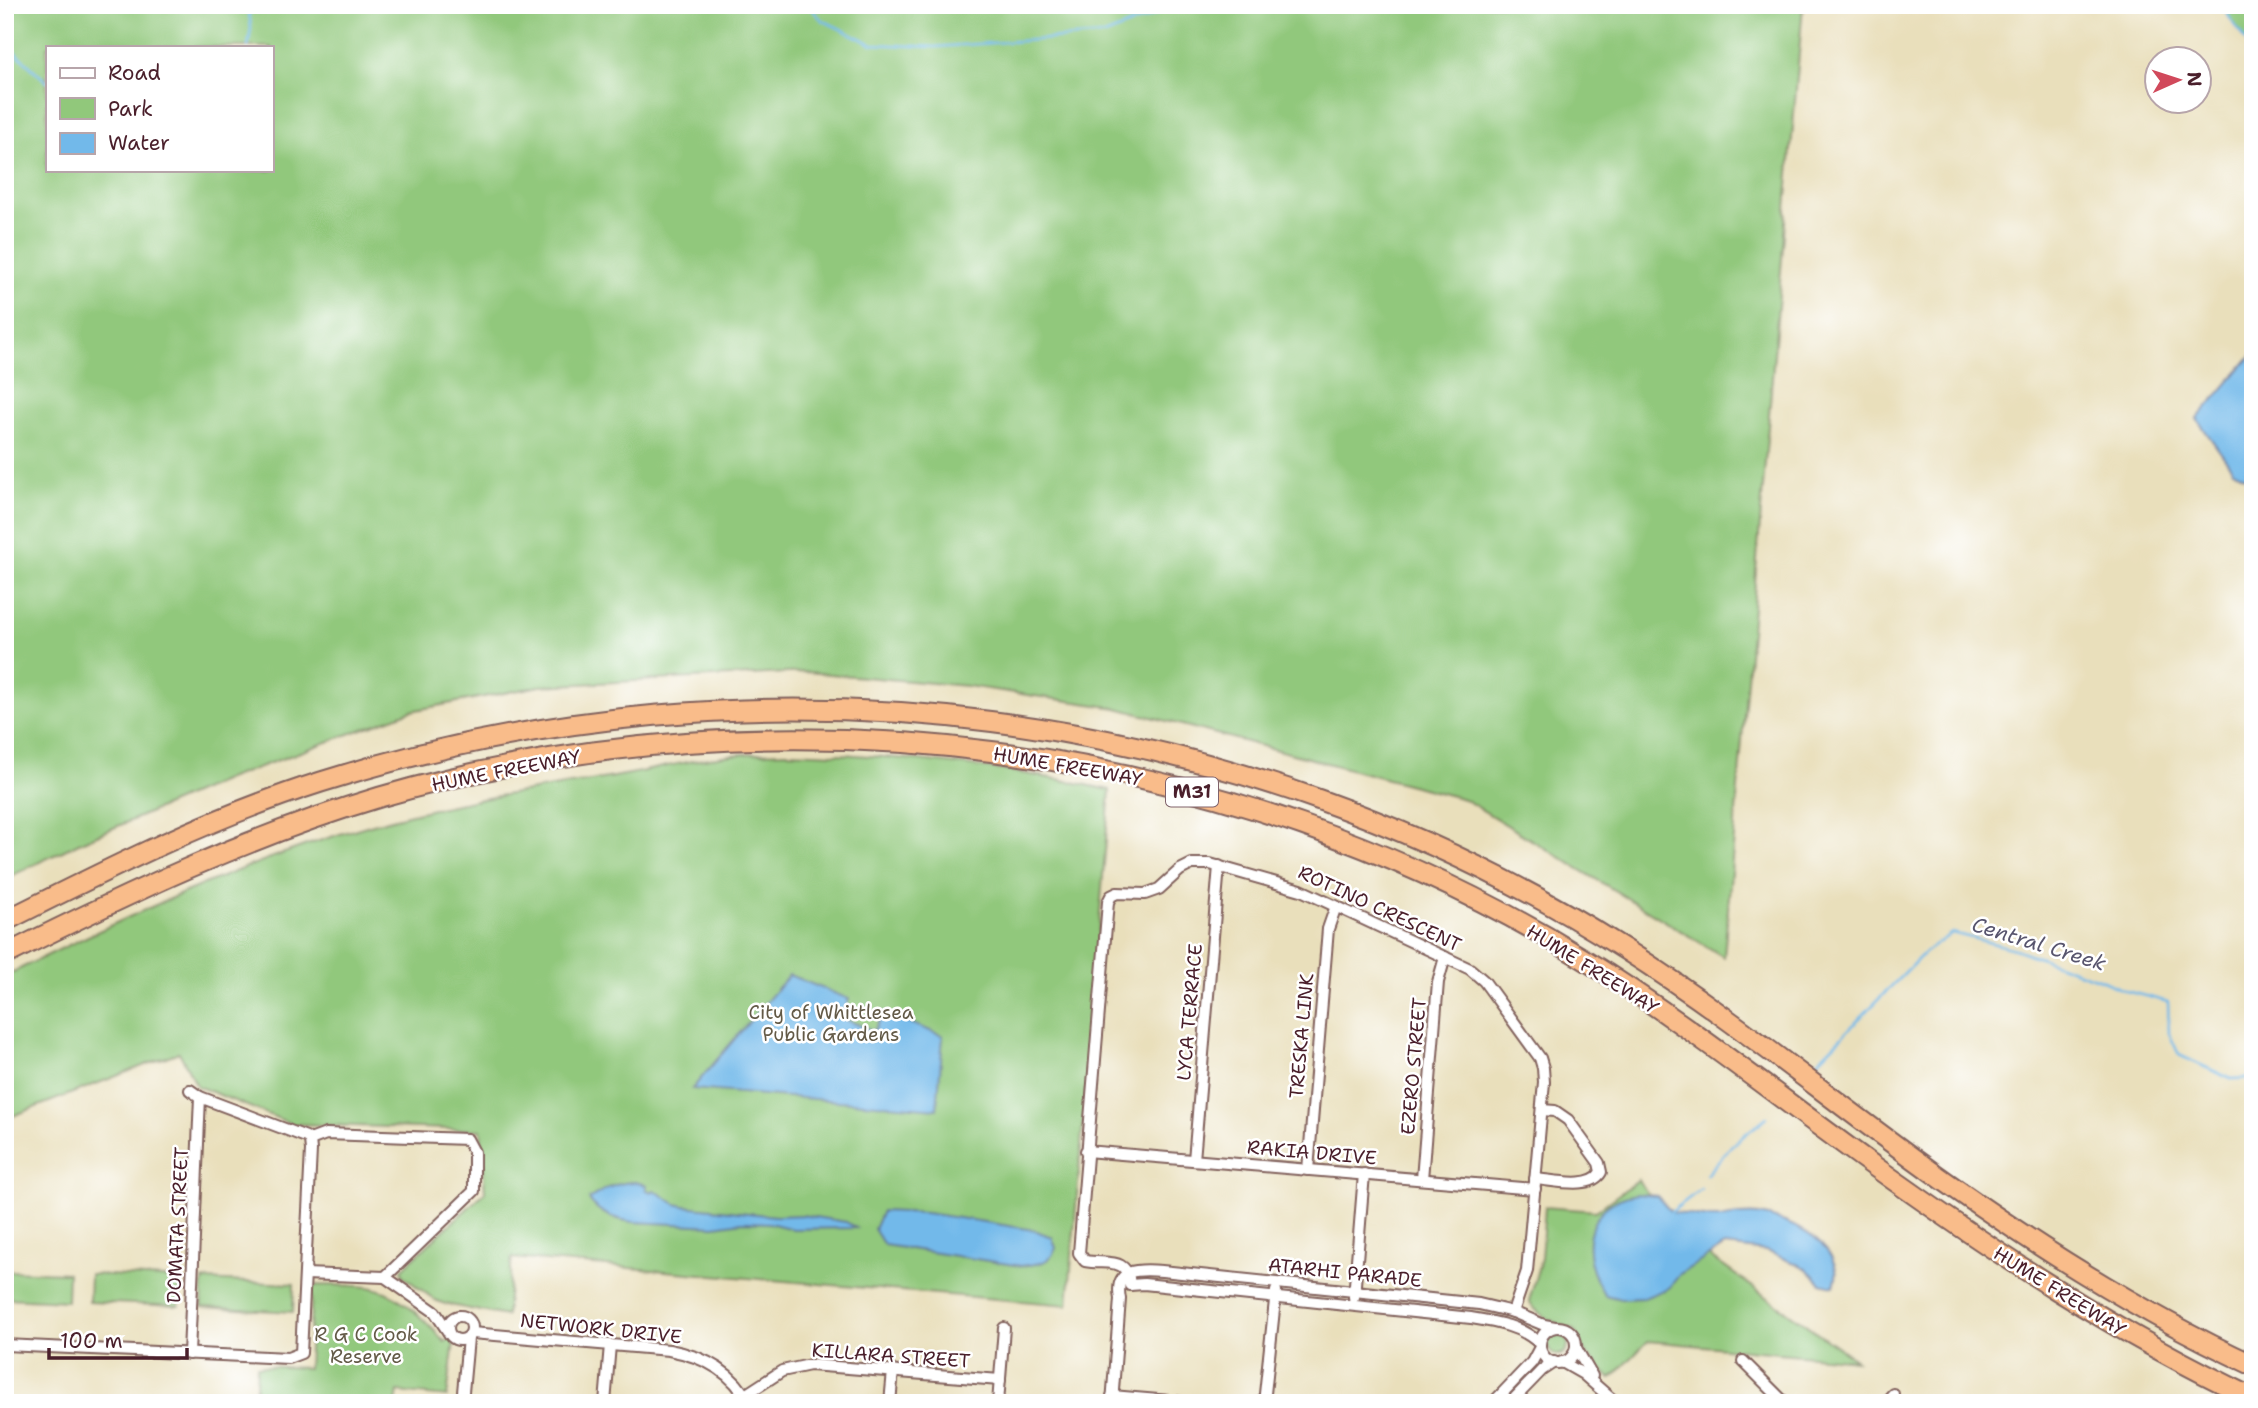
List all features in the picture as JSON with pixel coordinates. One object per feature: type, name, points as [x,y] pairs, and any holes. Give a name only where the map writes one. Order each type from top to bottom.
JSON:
[{"type":"highway","name":"HUME FREEWAY","points":[[5,921],[148,850],[258,805],[382,764],[517,733],[663,713],[793,708],[926,713],[1041,727],[1102,738],[1170,754],[1298,792],[1421,840],[1525,890],[1625,949],[1677,984],[1952,1187],[2031,1240],[2097,1282],[2253,1366]]},
{"type":"highway","name":"HUME FREEWAY","points":[[5,955],[141,888],[257,838],[318,817],[442,781],[562,757],[677,743],[785,739],[855,740],[995,752],[1125,775],[1251,809],[1325,834],[1423,874],[1545,937],[1583,959],[1703,1041],[1982,1243],[2045,1284],[2170,1356],[2253,1398]]},
{"type":"street","name":"ROTINO CRESCENT","points":[[1127,1278],[1107,1264],[1090,1262],[1080,1256],[1079,1242],[1109,898],[1116,893],[1152,892],[1165,885],[1180,870],[1192,864],[1205,863],[1289,885],[1470,969],[1480,976],[1540,1058],[1544,1075],[1542,1110],[1527,1271],[1513,1312]]},
{"type":"street","name":"LYCA TERRACE","points":[[1194,1160],[1219,866]]},
{"type":"street","name":"TRESKA LINK","points":[[1308,1170],[1328,929],[1336,906]]},
{"type":"street","name":"EZERO STREET","points":[[1422,1179],[1438,982],[1445,957]]},
{"type":"street","points":[[190,1090],[200,1097],[310,1140]]},
{"type":"street","name":"DOMATA STREET","points":[[189,1354],[200,1097]]},
{"type":"street","name":"RAKIA DRIVE","points":[[1086,1151],[1422,1179],[1535,1184],[1594,1180],[1601,1171],[1599,1163],[1568,1120],[1555,1111],[1542,1110]]},
{"type":"street","points":[[310,1140],[326,1134],[467,1139],[474,1152],[474,1191],[385,1277]]},
{"type":"street","points":[[5,1345],[288,1358],[301,1353],[310,1140]]},
{"type":"street","points":[[1353,1305],[1364,1174]]},
{"type":"street","name":"ATARHI PARADE","points":[[1127,1278],[1153,1270],[1479,1304],[1513,1312],[1555,1327]]},
{"type":"street","points":[[305,1274],[385,1277],[435,1312],[465,1361]]},
{"type":"street","points":[[1127,1278],[1113,1322],[1112,1399],[1193,1403]]},
{"type":"street","name":"ATARHI PARADE","points":[[1127,1278],[1144,1284],[1498,1322],[1534,1337],[1540,1346]]},
{"type":"street","points":[[1264,1403],[1277,1283]]},
{"type":"street","points":[[435,1312],[471,1321],[462,1403]]},
{"type":"street","points":[[452,1337],[449,1323],[457,1316]]},
{"type":"street","points":[[1493,1403],[1532,1362],[1545,1333],[1555,1327],[1571,1332],[1576,1348],[1597,1384]]},
{"type":"street","points":[[998,1403],[1004,1328]]},
{"type":"street","points":[[452,1337],[461,1341],[470,1335]]},
{"type":"street","name":"NETWORK DRIVE","points":[[470,1335],[669,1350],[702,1358],[730,1377],[747,1399]]},
{"type":"street","points":[[606,1403],[610,1345]]},
{"type":"street","points":[[1540,1346],[1545,1357],[1579,1371],[1616,1403]]},
{"type":"street","points":[[1510,1403],[1542,1370],[1571,1357],[1576,1348]]},
{"type":"street","points":[[1743,1361],[1785,1403]]},
{"type":"street","name":"KILLARA STREET","points":[[747,1399],[782,1371],[802,1366],[1000,1380]]},
{"type":"street","points":[[890,1403],[893,1371]]},
{"type":"street","points":[[1885,1403],[1893,1394]]},
{"type":"green space","points":[[5,5],[1803,5],[1724,957],[1464,799],[1117,708],[967,686],[807,672],[540,686],[411,711],[230,778],[83,841],[5,879]]},
{"type":"green space","points":[[2221,5],[2253,5],[2253,51]]},
{"type":"green space","name":"City of Whittlesea Public Gardens","points":[[786,752],[949,763],[1030,774],[1110,790],[1068,1305],[512,1258],[506,1316],[435,1300],[403,1276],[402,1269],[485,1192],[481,1130],[292,1124],[197,1086],[179,1052],[5,1119],[5,976],[95,933],[278,855],[402,816],[703,759]]},
{"type":"green space","points":[[1638,1180],[1675,1232],[1856,1360],[1648,1341],[1611,1379],[1586,1354],[1574,1330],[1555,1323],[1529,1301],[1541,1258],[1545,1207],[1596,1211]]},
{"type":"green space","points":[[5,1271],[68,1273],[67,1301],[5,1298]]},
{"type":"green space","points":[[90,1274],[181,1279],[179,1306],[89,1302]]},
{"type":"green space","points":[[203,1280],[294,1284],[293,1312],[202,1307]]},
{"type":"green space","name":"R G C Cook Reserve","points":[[317,1285],[377,1289],[406,1304],[445,1342],[455,1334],[447,1397],[398,1392],[396,1403],[255,1403],[257,1366],[308,1368],[312,1289]]},
{"type":"green space","points":[[1554,1335],[1562,1335],[1568,1345],[1562,1355],[1554,1355],[1548,1349],[1548,1341]]},
{"type":"water","points":[[2251,356],[2253,480],[2233,470],[2197,419]]},
{"type":"water","points":[[789,975],[849,999],[842,1018],[874,1031],[883,1012],[943,1036],[937,1109],[692,1089]]},
{"type":"water","points":[[635,1182],[647,1185],[646,1189],[651,1192],[654,1190],[684,1206],[776,1216],[802,1215],[846,1222],[856,1228],[793,1229],[769,1223],[742,1222],[715,1226],[632,1222],[608,1215],[589,1199],[611,1187]]},
{"type":"water","points":[[1636,1194],[1657,1196],[1671,1212],[1714,1218],[1759,1215],[1794,1226],[1816,1240],[1832,1258],[1837,1271],[1834,1286],[1821,1283],[1806,1268],[1766,1251],[1725,1246],[1680,1274],[1669,1288],[1644,1298],[1621,1299],[1605,1295],[1591,1264],[1590,1233],[1595,1220],[1605,1208]]},
{"type":"water","points":[[882,1211],[926,1213],[1034,1230],[1052,1237],[1056,1248],[1047,1260],[1021,1266],[884,1245],[874,1229]]},
{"type":"waterway","points":[[248,5],[251,28],[248,46]]},
{"type":"waterway","points":[[808,5],[822,20],[872,44],[935,47],[1105,35],[1178,5]]},
{"type":"waterway","points":[[2221,5],[2253,51]]},
{"type":"waterway","points":[[5,43],[46,81]]},
{"type":"waterway","name":"Central Creek","points":[[1816,1063],[1924,953],[1952,933],[2015,949],[2126,991],[2168,1002],[2169,1033],[2179,1055],[2231,1079],[2253,1078]]},
{"type":"waterway","name":"Central Creek","points":[[1706,1175],[1732,1145],[1767,1117]]},
{"type":"waterway","name":"Central Creek","points":[[1670,1213],[1701,1189]]}]
